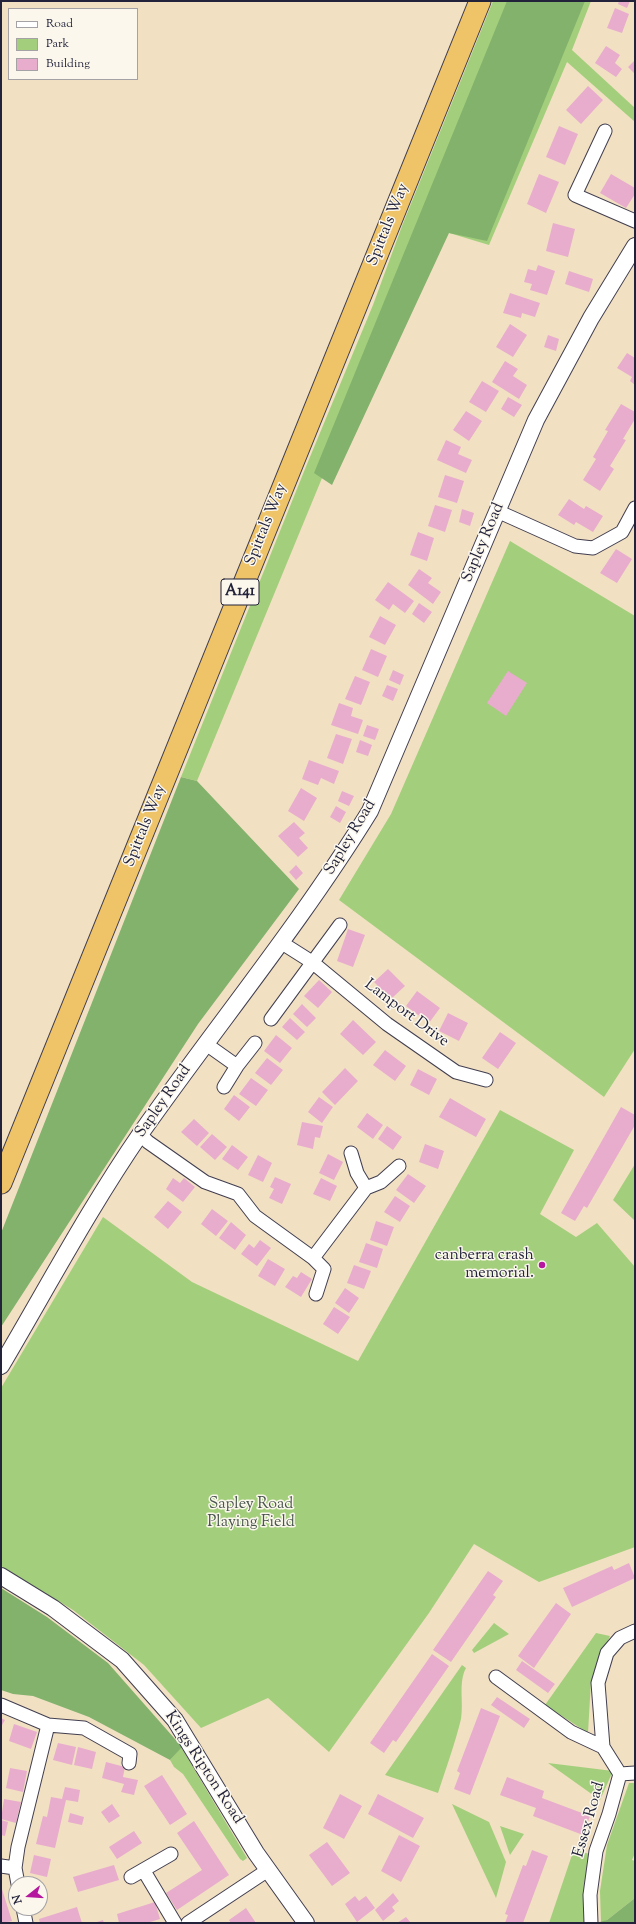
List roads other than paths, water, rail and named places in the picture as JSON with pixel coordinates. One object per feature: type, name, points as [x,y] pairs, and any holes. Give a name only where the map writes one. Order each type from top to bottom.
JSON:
[{"type":"highway","name":"Spittals Way","points":[[1,1183],[480,1]]},
{"type":"street","points":[[605,131],[576,195],[635,221]]},
{"type":"street","name":"Sapley Road","points":[[1,1366],[75,1238],[140,1135],[282,943],[345,851],[370,811],[536,420],[591,318],[635,246]]},
{"type":"street","points":[[497,511],[575,546],[593,548],[622,532],[635,508]]},
{"type":"street","points":[[271,1019],[340,925]]},
{"type":"street","name":"Lamport Drive","points":[[282,943],[312,962],[387,1024],[456,1072],[486,1080]]},
{"type":"street","points":[[224,1087],[237,1066],[255,1043]]},
{"type":"street","points":[[206,1044],[237,1066]]},
{"type":"street","points":[[140,1135],[205,1182],[238,1194],[255,1216],[314,1258],[324,1270],[316,1294]]},
{"type":"street","points":[[351,1153],[357,1174],[366,1188]]},
{"type":"street","points":[[314,1258],[366,1188],[381,1182],[399,1166]]},
{"type":"street","name":"Kings Ripton Road","points":[[1,1576],[53,1608],[122,1660],[175,1720],[268,1870],[306,1923]]},
{"type":"street","name":"Essex Road","points":[[591,1923],[590,1895],[596,1851],[609,1814],[620,1774],[603,1746],[598,1683],[607,1653],[620,1638],[635,1631]]},
{"type":"street","points":[[496,1677],[571,1732],[603,1746]]},
{"type":"street","points":[[1,1705],[48,1725],[84,1728],[130,1754],[129,1763]]},
{"type":"street","points":[[16,1876],[15,1868],[18,1847],[48,1725]]},
{"type":"street","name":"Essex Road","points":[[620,1774],[635,1773]]},
{"type":"street","points":[[131,1877],[144,1871],[171,1854]]},
{"type":"street","points":[[1,1866],[15,1868]]},
{"type":"street","points":[[188,1923],[268,1870]]},
{"type":"street","points":[[144,1871],[175,1923]]},
{"type":"place","name":"canberra crash memorial.","points":[[542,1265]]},
{"type":"park label","name":"Sapley Road Playing Field","points":[[251,1514]]}]
